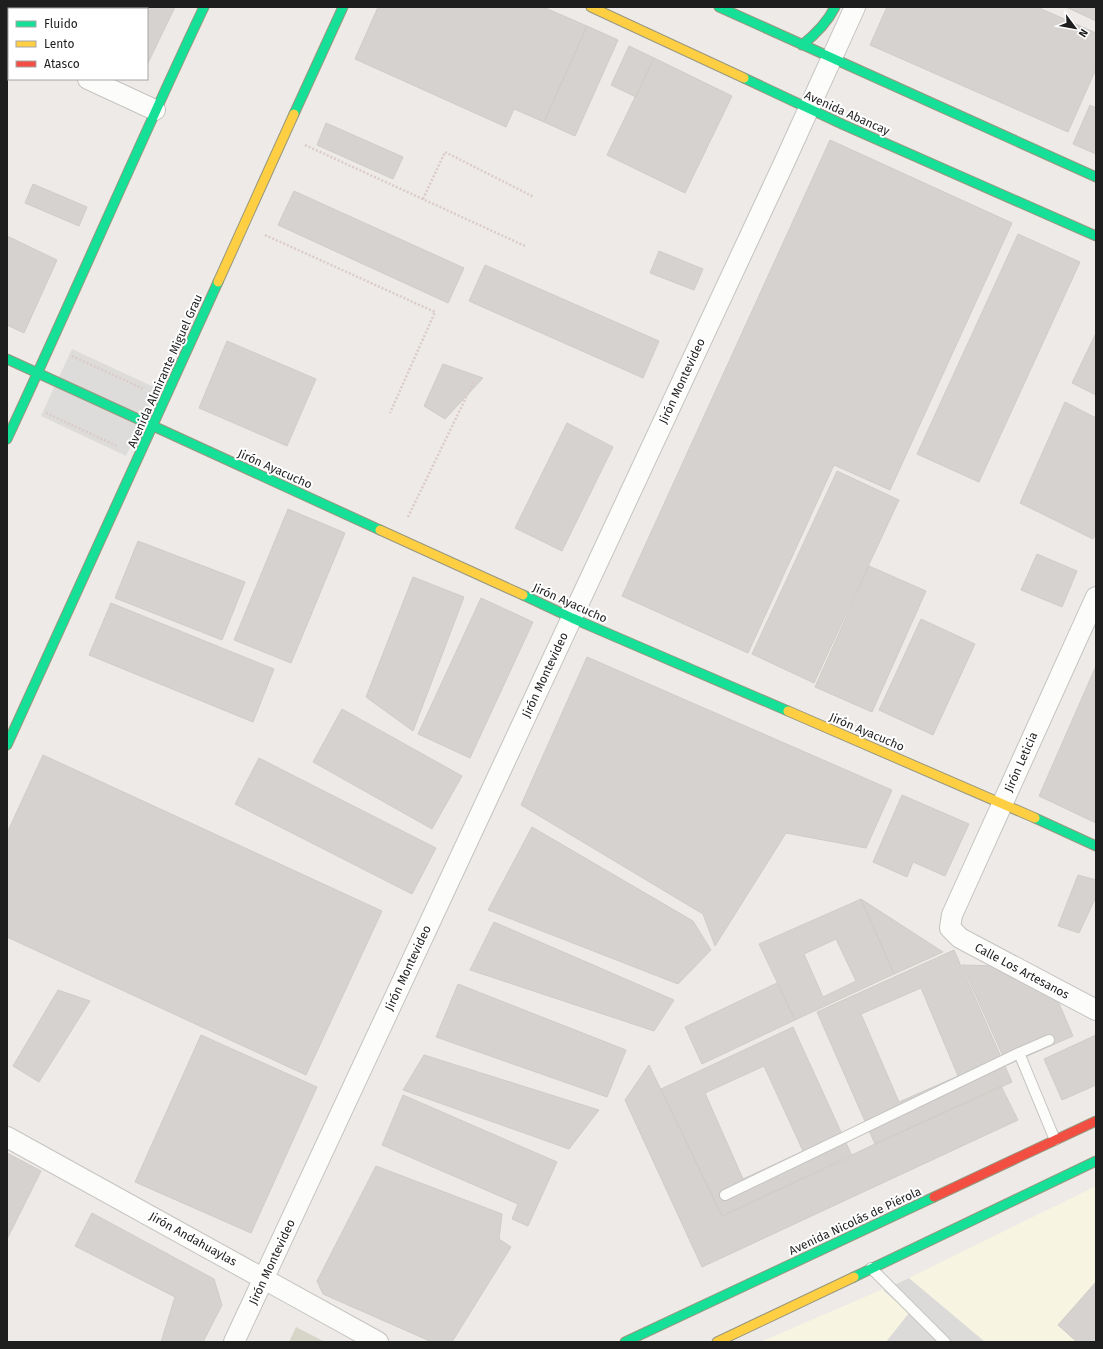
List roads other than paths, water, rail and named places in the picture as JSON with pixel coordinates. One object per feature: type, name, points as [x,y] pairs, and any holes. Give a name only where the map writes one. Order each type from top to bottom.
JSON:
[{"type":"main road","points":[[7,439],[155,110],[204,7]]},
{"type":"main road","name":"Avenida Almirante Miguel Grau","points":[[7,744],[153,427],[343,7]]},
{"type":"main road","name":"Avenida Abancay","points":[[590,7],[809,109],[1096,236]]},
{"type":"main road","points":[[719,7],[1096,177]]},
{"type":"main road","points":[[802,45],[817,34],[830,17],[835,7]]},
{"type":"main road","name":"Jirón Ayacucho","points":[[7,359],[572,618],[1002,803],[1096,846]]},
{"type":"main road","name":"Avenida Nicolás de Piérola","points":[[625,1342],[1096,1121]]},
{"type":"main road","points":[[717,1342],[1096,1161]]},
{"type":"street","name":"Jirón Montevideo","points":[[234,1342],[809,109],[855,7]]},
{"type":"street","points":[[90,80],[155,110]]},
{"type":"street","name":"Jirón Leticia","points":[[950,928],[952,915],[1096,597]]},
{"type":"street","name":"Calle Los Artesanos","points":[[950,928],[960,938],[1096,1010]]},
{"type":"street","name":"Jirón Andahuaylas","points":[[7,1137],[378,1342]]},
{"type":"lane","points":[[725,1195],[1019,1053],[1049,1040]]},
{"type":"lane","points":[[1019,1053],[1055,1140]]},
{"type":"lane","points":[[871,1268],[945,1342]]}]
